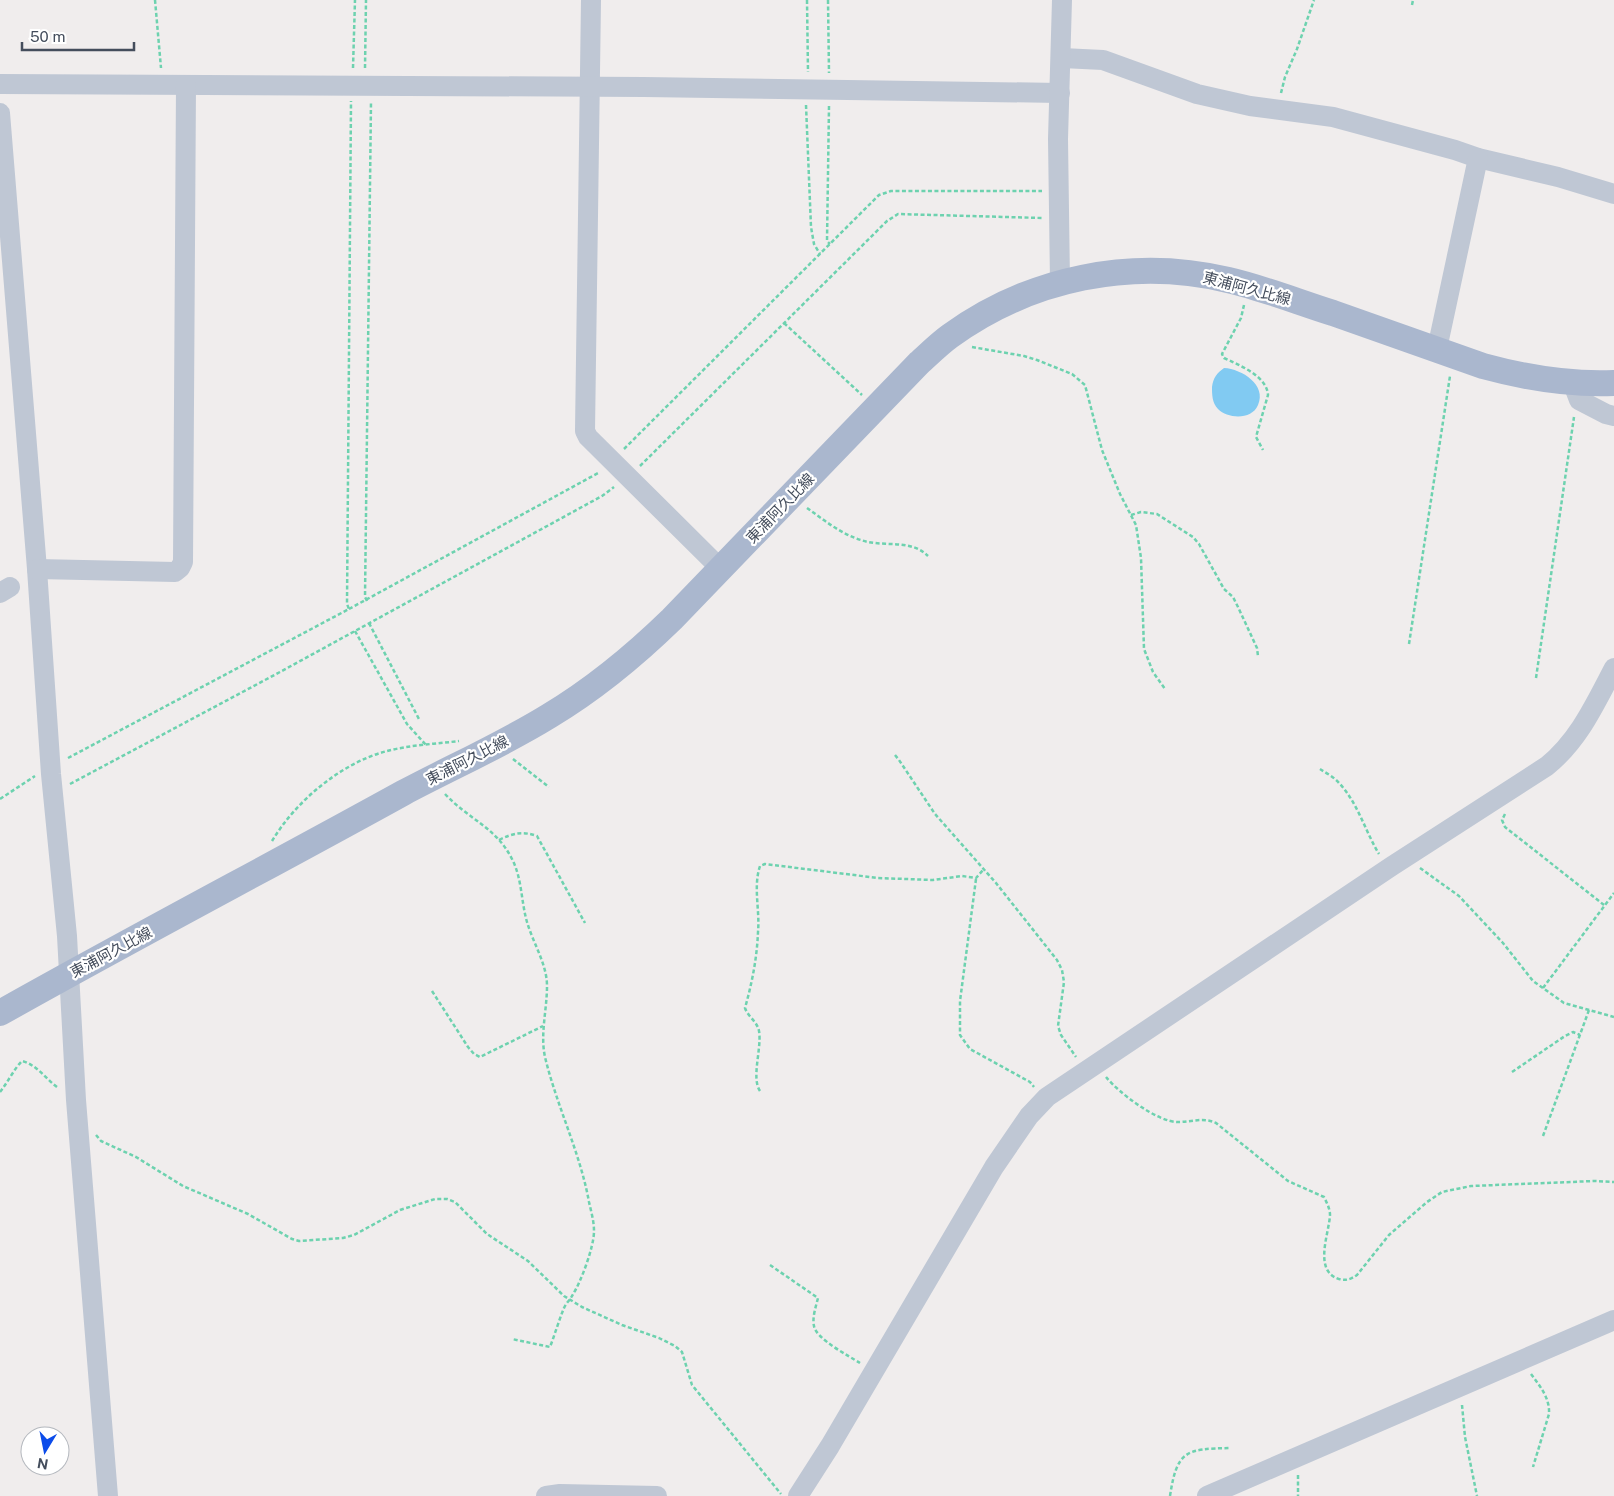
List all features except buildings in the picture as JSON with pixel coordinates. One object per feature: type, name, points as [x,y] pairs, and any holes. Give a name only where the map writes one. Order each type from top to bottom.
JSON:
[{"type":"main road","name":"東浦阿久比線","points":[[0,1013],[433,777],[502,743],[557,712],[593,688],[637,653],[721,569],[919,363],[955,333],[983,315],[1060,282],[1099,274],[1127,271],[1196,274],[1228,280],[1483,366],[1576,392],[1614,383]]},
{"type":"street","points":[[591,0],[586,431],[588,437],[721,569]]},
{"type":"street","points":[[1060,282],[1058,139],[1062,58],[1062,0]]},
{"type":"street","points":[[1062,58],[1103,60],[1197,94],[1250,106],[1334,118],[1455,150],[1478,158],[1558,177],[1614,194]]},
{"type":"street","points":[[0,84],[361,85],[1060,93]]},
{"type":"street","points":[[37,569],[175,572],[183,562],[186,85]]},
{"type":"street","points":[[0,113],[55,780],[67,936],[78,1130],[108,1496]]},
{"type":"street","points":[[1445,352],[1478,158]]},
{"type":"street","points":[[1576,392],[1606,414],[1614,416]]},
{"type":"street","points":[[798,1496],[874,1372],[994,1167],[1029,1116],[1044,1099],[1398,863],[1525,782],[1562,754],[1585,724],[1614,668]]},
{"type":"street","points":[[1207,1496],[1614,1320]]},
{"type":"street","points":[[546,1496],[560,1494],[657,1496]]},
{"type":"path","points":[[155,0],[162,85]]},
{"type":"path","points":[[356,0],[361,85],[365,597],[367,601]]},
{"type":"path","points":[[349,609],[347,604],[361,85],[366,0]]},
{"type":"path","points":[[807,0],[806,100],[811,227],[814,244],[820,254]]},
{"type":"path","points":[[828,0],[827,241],[830,244]]},
{"type":"path","points":[[1277,110],[1285,77],[1314,0]]},
{"type":"path","points":[[1412,5],[1413,0]]},
{"type":"path","points":[[55,780],[58,761],[69,758],[367,601],[597,476],[884,192],[1058,191]]},
{"type":"path","points":[[0,799],[55,780],[355,631],[602,496],[628,475],[887,221],[898,214],[1058,219]]},
{"type":"path","points":[[1250,287],[1241,318],[1222,354],[1224,358],[1238,364],[1256,376],[1267,388],[1268,395],[1256,437],[1263,450]]},
{"type":"path","points":[[784,323],[876,408]]},
{"type":"path","points":[[955,333],[962,345],[1024,356],[1072,374],[1086,385],[1102,450],[1120,494],[1136,525],[1141,558],[1144,649],[1154,672],[1165,689]]},
{"type":"path","points":[[1409,644],[1445,352]]},
{"type":"path","points":[[1536,678],[1575,412],[1576,392]]},
{"type":"path","points":[[791,496],[840,531],[862,541],[914,547],[922,550],[928,556]]},
{"type":"path","points":[[1130,515],[1141,512],[1157,514],[1194,537],[1224,589],[1233,597],[1257,648],[1258,656]]},
{"type":"path","points":[[369,623],[420,721]]},
{"type":"path","points":[[355,631],[407,724],[426,745]]},
{"type":"path","points":[[273,864],[268,855],[270,844],[287,818],[324,784],[354,764],[386,751],[462,741]]},
{"type":"path","points":[[502,743],[516,762],[549,787]]},
{"type":"path","points":[[895,755],[935,814],[984,869],[1057,960],[1062,970],[1064,982],[1058,1026],[1064,1040],[1091,1067],[1154,1116],[1166,1121],[1178,1122],[1208,1119],[1216,1123],[1288,1181],[1324,1197],[1330,1214],[1324,1252],[1325,1264],[1334,1277],[1342,1280],[1351,1280],[1389,1235],[1427,1202],[1442,1192],[1471,1186],[1595,1181],[1614,1182]]},
{"type":"path","points":[[1320,769],[1337,781],[1345,790],[1375,847],[1398,863],[1409,863],[1423,870],[1459,896],[1504,943],[1533,981],[1564,1003],[1614,1017]]},
{"type":"path","points":[[433,777],[454,803],[487,827],[499,840],[512,859],[519,875],[527,924],[540,955],[547,984],[544,1026],[545,1056],[584,1176],[593,1222],[594,1233],[591,1250],[572,1296],[565,1306],[550,1347],[512,1339]]},
{"type":"path","points":[[1507,810],[1502,820],[1505,827],[1604,905]]},
{"type":"path","points":[[499,840],[517,833],[528,833],[537,836],[585,923]]},
{"type":"path","points":[[760,1092],[756,1078],[759,1031],[756,1022],[746,1012],[745,1008],[755,969],[758,930],[757,882],[760,866],[765,864],[878,878],[933,880],[962,876],[976,878]]},
{"type":"path","points":[[984,869],[976,878],[960,1001],[960,1035],[970,1049],[1030,1082],[1044,1099]]},
{"type":"path","points":[[1543,988],[1614,893]]},
{"type":"path","points":[[432,991],[468,1047],[474,1054],[480,1057],[544,1026]]},
{"type":"path","points":[[1543,1136],[1589,1010]]},
{"type":"path","points":[[1512,1072],[1565,1036],[1573,1032],[1580,1035]]},
{"type":"path","points":[[0,1092],[22,1061],[36,1067],[57,1087]]},
{"type":"path","points":[[78,1130],[94,1132],[102,1141],[136,1156],[183,1186],[248,1214],[292,1239],[299,1241],[343,1238],[354,1235],[400,1210],[435,1199],[447,1199],[455,1202],[487,1234],[528,1260],[564,1296],[582,1307],[622,1325],[659,1338],[682,1352],[692,1384],[782,1496]]},
{"type":"path","points":[[770,1265],[818,1298],[813,1325],[823,1339],[874,1372]]},
{"type":"path","points":[[1521,1360],[1542,1388],[1550,1405],[1533,1467]]},
{"type":"path","points":[[1460,1386],[1465,1437],[1478,1496]]},
{"type":"path","points":[[1170,1496],[1173,1476],[1178,1462],[1185,1455],[1206,1449],[1230,1448]]},
{"type":"water","points":[[1224,368],[1238,371],[1251,379],[1256,385],[1260,398],[1255,410],[1251,413],[1233,416],[1222,412],[1216,407],[1213,398],[1213,384],[1216,376]]}]
